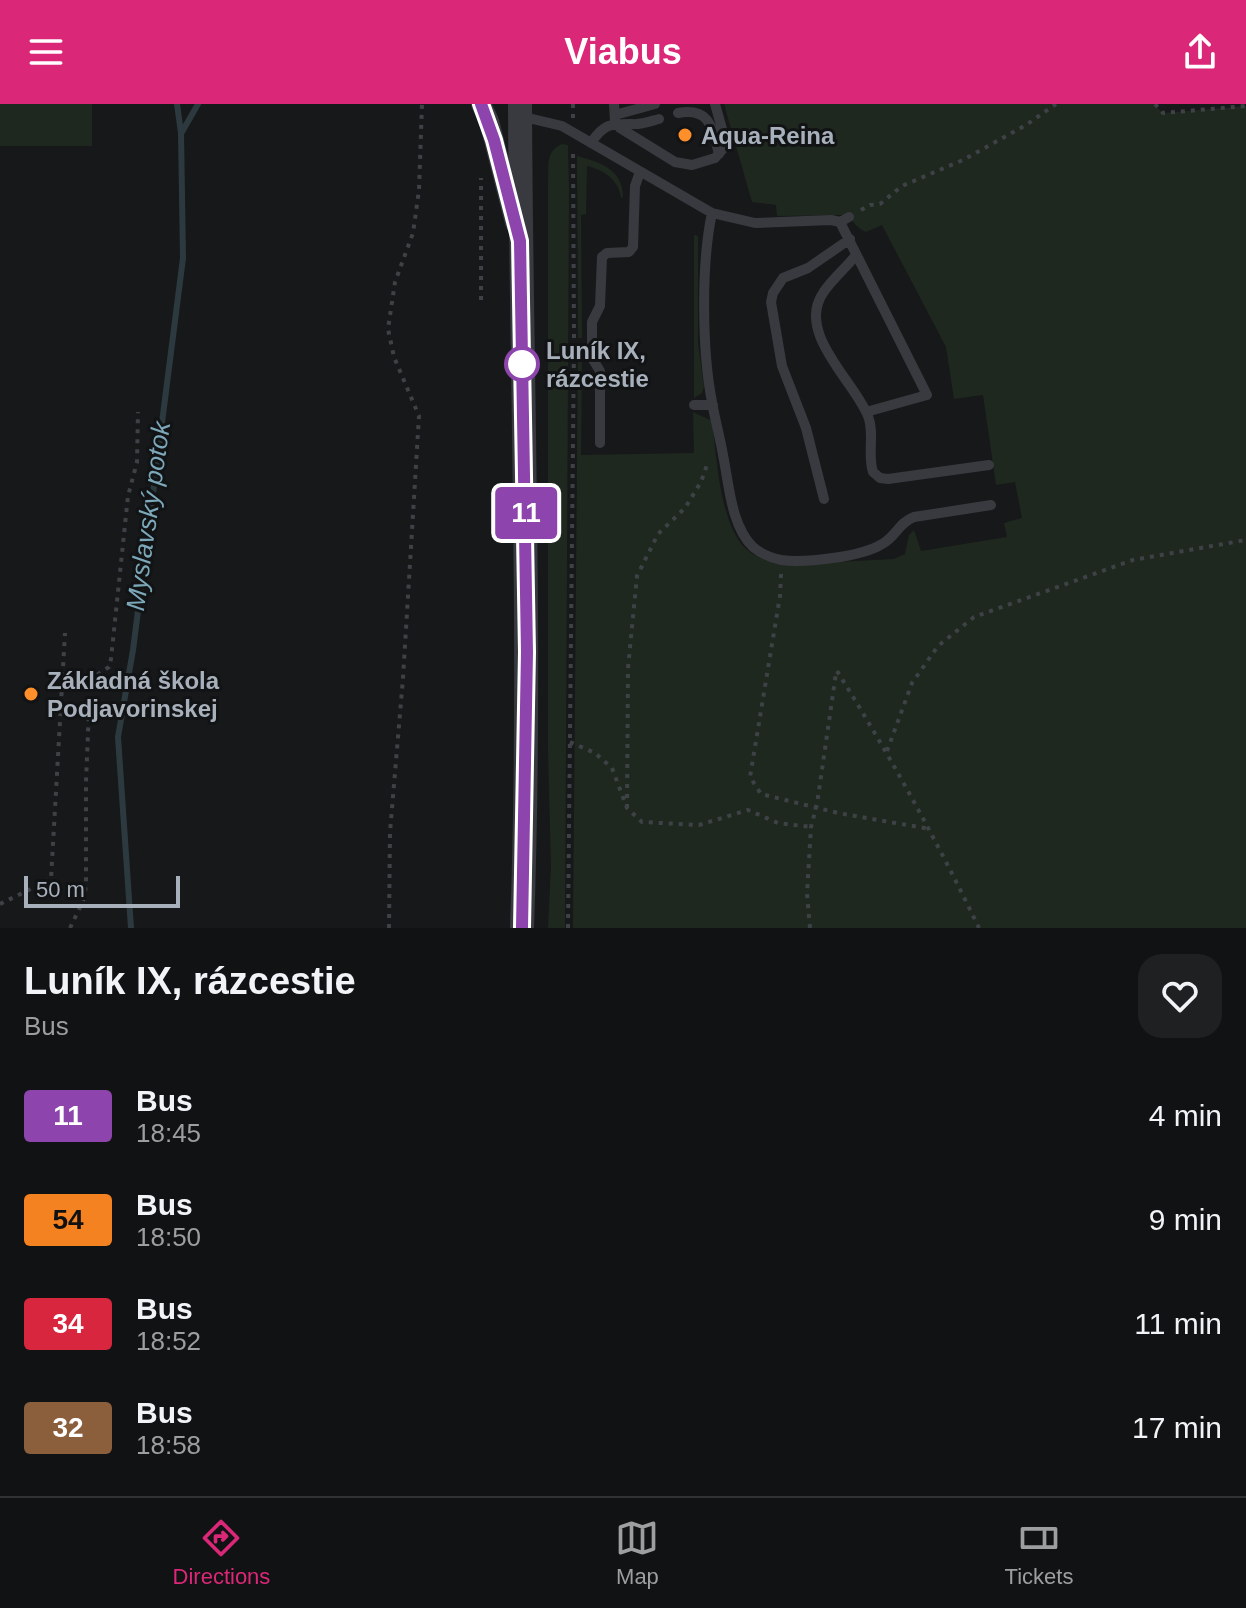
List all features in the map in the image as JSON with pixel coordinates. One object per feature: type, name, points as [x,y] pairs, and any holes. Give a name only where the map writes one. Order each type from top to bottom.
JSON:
[{"type":"street","points":[[481,104],[494,140],[520,241]]},
{"type":"street","points":[[520,110],[527,652],[522,928]]},
{"type":"lane","points":[[591,143],[615,114],[655,104]]},
{"type":"lane","points":[[615,114],[643,144],[679,164],[692,165],[719,154],[724,136],[715,104]]},
{"type":"lane","points":[[520,110],[573,132],[712,213],[755,223],[844,220],[856,255],[927,395],[866,412]]},
{"type":"lane","points":[[678,113],[697,112],[706,118],[719,154]]},
{"type":"lane","points":[[615,114],[634,125],[659,119]]},
{"type":"lane","points":[[600,443],[600,371],[592,358],[592,322],[600,306],[601,260],[607,253],[629,252],[633,247],[635,186],[640,172]]},
{"type":"lane","points":[[712,213],[705,286],[708,376],[732,505],[739,524],[754,548],[781,560],[860,553],[890,540],[896,528],[907,520],[991,505]]},
{"type":"lane","points":[[824,499],[806,428],[782,366],[771,302],[783,278],[823,260],[850,239]]},
{"type":"lane","points":[[856,255],[821,295],[817,307],[818,324],[824,346],[866,412],[871,428],[873,472],[880,478],[989,465]]},
{"type":"lane","points":[[694,405],[713,405]]},
{"type":"path","points":[[389,928],[390,832],[419,416],[394,357],[388,329],[395,282],[413,233],[419,190],[422,104]]},
{"type":"path","points":[[568,928],[574,342],[573,104]]},
{"type":"path","points":[[844,220],[870,205],[880,204],[902,186],[976,153],[1056,104]]},
{"type":"path","points":[[1155,104],[1163,113],[1246,106]]},
{"type":"path","points":[[481,172],[481,300]]},
{"type":"path","points":[[70,928],[79,914],[86,885],[90,684],[92,678],[109,667],[111,659],[128,496],[137,462],[138,412]]},
{"type":"path","points":[[627,808],[628,668],[637,576],[658,534],[685,508],[701,482],[720,434]]},
{"type":"path","points":[[887,751],[912,683],[938,646],[974,617],[1133,560],[1246,540]]},
{"type":"path","points":[[781,560],[780,596],[750,777],[761,794],[930,829]]},
{"type":"path","points":[[0,904],[51,879],[65,633]]},
{"type":"path","points":[[810,928],[807,894],[811,827],[837,671],[887,751],[979,928]]},
{"type":"path","points":[[570,742],[595,753],[612,768],[627,808],[642,822],[699,825],[748,810],[778,823],[811,827]]},
{"type":"shaded area","points":[[0,104],[92,104],[92,146],[0,146]]},
{"type":"shaded area","points":[[724,104],[1154,104],[1163,113],[1246,106],[1246,928],[573,928],[578,347],[582,347],[581,455],[694,453],[693,412],[712,421],[724,505],[730,522],[745,548],[766,560],[779,565],[894,559],[905,554],[909,535],[914,530],[921,551],[1007,537],[1004,523],[1022,518],[1015,482],[996,485],[983,395],[954,399],[946,347],[882,225],[866,232],[844,215],[777,216],[776,205],[752,202]]},
{"type":"shaded area","points":[[562,144],[568,145],[569,189],[565,928],[548,928],[551,866],[548,750],[548,165],[550,155]]},
{"type":"shaded area","points":[[577,156],[602,164],[615,174],[623,197],[610,177],[587,166],[586,214],[581,215],[582,338],[578,338]]},
{"type":"shaded area","points":[[694,235],[698,236],[698,343],[704,387],[702,393],[694,398]]},
{"type":"waterway","name":"Myslavský potok","points":[[131,928],[118,737],[133,650],[183,258],[181,133],[177,104]]},
{"type":"waterway","points":[[182,132],[198,104]]},
{"type":"bus line","name":"11","points":[[481,104],[489,121],[520,241],[527,652],[522,928]]},
{"type":"place","name":"Aqua-Reina","points":[[685,135]]},
{"type":"place","name":"Luník IX, rázcestie","points":[[522,364]]},
{"type":"place","name":"Základná škola Podjavorinskej","points":[[31,694]]}]
